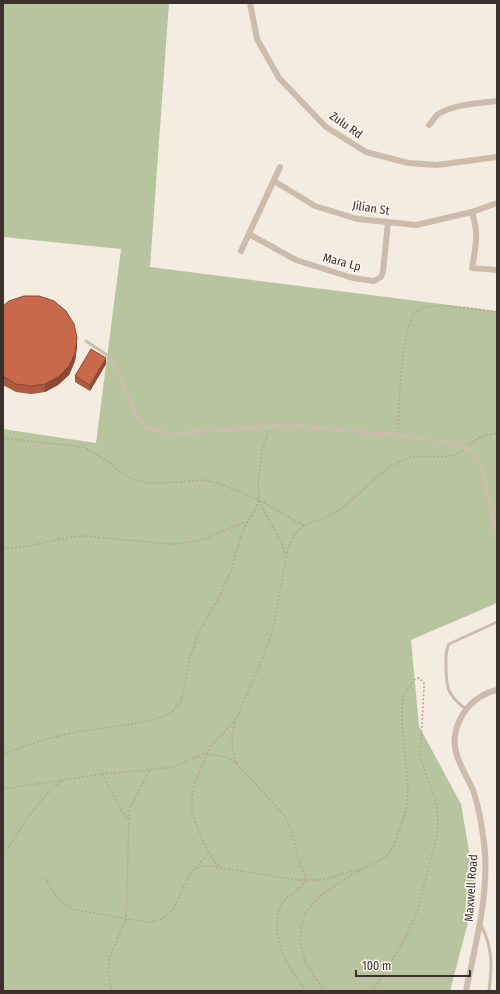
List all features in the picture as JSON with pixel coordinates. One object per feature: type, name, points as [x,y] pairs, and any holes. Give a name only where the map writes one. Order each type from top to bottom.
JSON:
[{"type":"street","name":"Zulu Rd","points":[[250,3],[257,39],[278,78],[326,127],[366,152],[408,163],[437,165],[497,157]]},
{"type":"street","points":[[429,125],[437,115],[447,110],[474,103],[497,101]]},
{"type":"street","points":[[241,251],[280,167]]},
{"type":"street","name":"Jilian St","points":[[274,181],[315,206],[357,219],[416,225],[472,212],[497,203]]},
{"type":"street","points":[[472,212],[477,237],[472,268],[497,270]]},
{"type":"street","name":"Mara Lp","points":[[249,234],[298,261],[353,278],[374,281],[381,277],[384,272],[388,222]]},
{"type":"street","name":"Maxwell Road","points":[[466,991],[480,924],[485,878],[485,852],[480,815],[474,792],[458,758],[454,742],[455,733],[462,714],[470,704],[486,692],[497,690]]},
{"type":"lane","points":[[86,342],[107,355],[114,364],[137,416],[145,427],[165,433],[290,424],[398,435],[458,444],[472,452],[482,469],[497,535]]},
{"type":"lane","points":[[466,709],[460,704],[448,688],[446,681],[446,651],[448,644],[497,622]]},
{"type":"lane","points":[[480,924],[486,934],[491,954],[492,966],[489,991]]},
{"type":"path","points":[[398,435],[399,397],[404,346],[409,320],[414,312],[437,306],[497,312]]},
{"type":"path","points":[[3,754],[46,739],[81,731],[128,725],[156,719],[171,713],[181,701],[190,658],[198,634],[218,599],[231,571],[242,532],[259,500],[258,484],[262,451],[272,426]]},
{"type":"path","points":[[236,763],[233,754],[233,729],[273,630],[288,546],[292,539],[304,526],[328,517],[345,506],[370,482],[396,464],[412,457],[449,456],[459,453],[473,441],[484,436],[497,433]]},
{"type":"path","points":[[3,438],[83,447],[105,460],[126,476],[140,481],[162,483],[196,480],[212,481],[259,500],[304,526]]},
{"type":"path","points":[[259,500],[283,546],[286,557]]},
{"type":"path","points":[[3,548],[31,546],[72,536],[172,544],[183,543],[200,540],[236,525],[248,522]]},
{"type":"path","points":[[195,868],[206,866],[299,880],[321,880],[364,868],[376,863],[390,852],[402,827],[406,811],[408,788],[402,724],[402,704],[404,695],[414,680],[419,678],[424,683],[420,757],[437,805],[437,835],[418,909],[405,938],[373,991]]},
{"type":"path","points":[[220,868],[208,852],[192,814],[192,797],[195,783],[206,754],[210,747],[236,719]]},
{"type":"path","points":[[3,789],[62,779],[150,770],[173,766],[203,754],[229,758],[236,763],[285,816],[289,824],[302,871],[306,880]]},
{"type":"path","points":[[112,991],[108,972],[110,956],[126,917],[130,807],[150,770]]},
{"type":"path","points":[[102,774],[122,811],[129,820]]},
{"type":"path","points":[[3,855],[41,799],[62,779]]},
{"type":"path","points":[[45,877],[61,902],[76,910],[126,917],[148,922],[163,918],[173,909],[191,872],[204,859],[208,852]]},
{"type":"path","points":[[324,991],[305,962],[300,940],[302,923],[306,912],[322,894],[364,868]]},
{"type":"path","points":[[306,880],[303,885],[285,900],[276,920],[280,945],[288,966],[306,991]]},
{"type":"green space","points":[[3,3],[169,3],[150,267],[497,311],[497,603],[411,640],[419,726],[461,804],[476,892],[450,991],[3,991],[3,429],[96,443],[121,249],[3,237]]},
{"type":"building","points":[[24,296],[39,296],[54,301],[66,311],[74,324],[77,338],[75,353],[69,366],[58,377],[45,384],[31,386],[16,384],[3,376],[3,306],[9,301]]},
{"type":"building","points":[[91,349],[106,358],[90,385],[75,376]]}]
